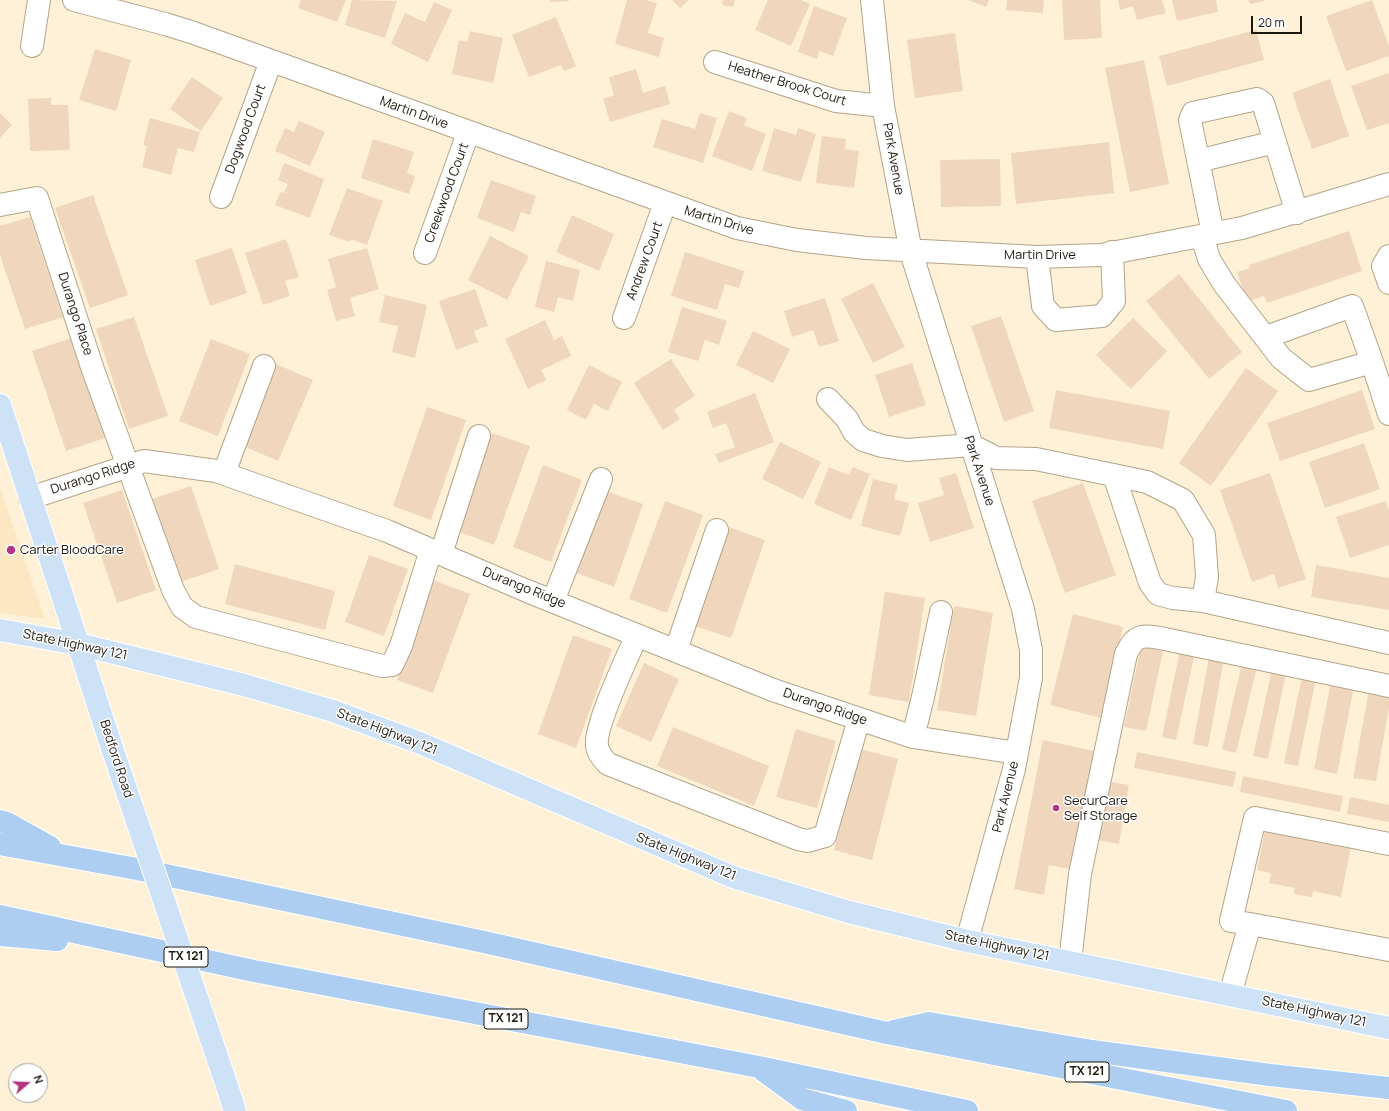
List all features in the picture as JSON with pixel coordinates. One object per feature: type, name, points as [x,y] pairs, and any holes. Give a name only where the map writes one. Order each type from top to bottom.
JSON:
[{"type":"highway","points":[[0,821],[7,823],[62,854]]},
{"type":"highway","name":"TX 121","points":[[0,844],[62,854],[476,941],[887,1033],[1286,1111]]},
{"type":"highway","name":"TX 121","points":[[0,916],[254,971],[759,1067],[967,1111]]},
{"type":"highway","points":[[0,935],[31,939],[119,942]]},
{"type":"highway","points":[[887,1033],[928,1023],[1092,1051],[1270,1075],[1389,1088]]},
{"type":"highway","points":[[759,1067],[802,1099],[846,1111]]},
{"type":"main road","name":"Bedford Road","points":[[0,406],[6,443],[30,498],[113,751],[235,1111]]},
{"type":"main road","name":"State Highway 121","points":[[0,630],[78,644],[244,685],[333,711],[420,743],[733,876],[850,912],[967,940],[1389,1028]]},
{"type":"street","points":[[32,46],[39,0]]},
{"type":"street","name":"Martin Drive","points":[[74,0],[165,24],[737,228],[767,235],[830,245],[911,252],[1037,257],[1101,255],[1242,228],[1389,184]]},
{"type":"street","name":"Park Avenue","points":[[872,0],[883,106],[911,252],[1023,609],[1031,650],[1031,678],[1014,769],[967,940]]},
{"type":"street","name":"Dogwood Court","points":[[221,197],[271,61]]},
{"type":"street","name":"Heather Brook Court","points":[[715,62],[836,101],[883,106]]},
{"type":"street","points":[[1296,213],[1263,103],[1257,99],[1193,113],[1190,120],[1198,161],[1208,235],[1209,260],[1224,284],[1281,358],[1308,380],[1372,362]]},
{"type":"street","name":"Creekwood Court","points":[[426,253],[468,133]]},
{"type":"street","points":[[1198,161],[1275,142]]},
{"type":"street","name":"Durango Place","points":[[0,205],[37,198],[92,367],[129,466]]},
{"type":"street","name":"Andrew Court","points":[[624,318],[665,203]]},
{"type":"street","points":[[1037,257],[1043,306],[1056,320],[1102,316],[1114,301],[1112,252]]},
{"type":"street","points":[[1389,256],[1383,266],[1389,283]]},
{"type":"street","points":[[1266,337],[1352,306],[1389,414]]},
{"type":"street","points":[[224,474],[264,366]]},
{"type":"street","points":[[828,399],[847,419],[854,432],[863,440],[882,446],[907,450],[971,445],[996,458],[1036,459],[1147,482],[1183,500],[1204,535],[1207,577],[1203,601]]},
{"type":"street","points":[[129,466],[173,590],[182,607],[196,617],[382,666],[392,665],[401,646],[479,436]]},
{"type":"street","name":"Durango Ridge","points":[[30,498],[144,461],[216,470],[387,531],[553,601],[773,690],[913,737],[1017,753]]},
{"type":"street","points":[[1114,475],[1150,583],[1158,594],[1173,598],[1203,601],[1389,643]]},
{"type":"street","points":[[553,601],[601,479]]},
{"type":"street","points":[[676,650],[717,530]]},
{"type":"street","points":[[913,737],[941,612]]},
{"type":"street","points":[[637,634],[598,729],[597,746],[601,756],[608,764],[798,839],[808,841],[825,836],[859,719]]},
{"type":"street","points":[[1070,962],[1080,874],[1126,654],[1133,641],[1144,636],[1160,638],[1389,686]]},
{"type":"street","points":[[1389,844],[1255,818],[1231,921],[1389,950]]},
{"type":"street","points":[[1230,995],[1250,924]]},
{"type":"shaded area","name":"Carter BloodCare","points":[[0,488],[45,619],[0,613]]},
{"type":"building","points":[[301,0],[346,0],[337,22],[298,8]]},
{"type":"building","points":[[352,0],[397,1],[385,38],[345,25]]},
{"type":"building","points":[[550,0],[569,0],[569,1],[550,2]]},
{"type":"building","points":[[627,0],[645,0],[657,3],[648,33],[664,38],[659,57],[615,44]]},
{"type":"building","points":[[672,0],[689,0],[680,8]]},
{"type":"building","points":[[723,0],[735,0],[733,7],[722,5]]},
{"type":"building","points":[[768,0],[801,0],[810,4],[791,46],[755,30]]},
{"type":"building","points":[[968,0],[989,0],[986,7]]},
{"type":"building","points":[[1007,0],[1044,0],[1043,13],[1006,10]]},
{"type":"building","points":[[1062,0],[1100,0],[1102,38],[1064,40]]},
{"type":"building","points":[[1118,0],[1162,0],[1166,13],[1137,20],[1133,6],[1120,10]]},
{"type":"building","points":[[1172,0],[1216,0],[1218,12],[1177,21]]},
{"type":"building","points":[[1248,0],[1264,0],[1264,1],[1250,4]]},
{"type":"building","points":[[1372,0],[1389,46],[1389,56],[1346,71],[1326,16]]},
{"type":"building","points":[[434,2],[452,10],[428,62],[391,44],[405,13],[425,22]]},
{"type":"building","points":[[814,6],[847,18],[833,56],[819,51],[817,59],[798,52]]},
{"type":"building","points":[[556,17],[576,66],[564,71],[561,65],[529,77],[512,35]]},
{"type":"building","points":[[1256,30],[1264,60],[1167,86],[1159,56]]},
{"type":"building","points":[[470,31],[503,38],[493,83],[452,74],[459,40],[467,42]]},
{"type":"building","points":[[955,33],[963,91],[915,98],[907,40]]},
{"type":"building","points":[[95,49],[131,60],[116,111],[79,100]]},
{"type":"building","points":[[1144,60],[1169,184],[1130,192],[1105,68]]},
{"type":"building","points":[[636,69],[643,93],[665,86],[670,104],[610,122],[603,99],[614,95],[609,77]]},
{"type":"building","points":[[1389,73],[1389,123],[1367,130],[1351,86]]},
{"type":"building","points":[[192,77],[223,98],[201,131],[170,109]]},
{"type":"building","points":[[1330,79],[1349,136],[1312,149],[1292,93]]},
{"type":"building","points":[[51,98],[51,105],[68,105],[70,150],[30,151],[28,99]]},
{"type":"building","points":[[729,111],[747,118],[744,125],[766,134],[752,171],[712,156]]},
{"type":"building","points":[[0,113],[12,125],[0,138]]},
{"type":"building","points":[[700,113],[717,118],[703,163],[653,147],[662,119],[695,129]]},
{"type":"building","points":[[150,118],[200,132],[194,152],[178,148],[171,175],[142,167],[147,146],[143,145]]},
{"type":"building","points":[[299,121],[325,132],[310,166],[275,151],[285,128],[294,132]]},
{"type":"building","points":[[774,128],[796,135],[798,128],[816,134],[801,182],[762,171]]},
{"type":"building","points":[[822,136],[846,139],[845,149],[859,151],[854,188],[816,183]]},
{"type":"building","points":[[373,139],[414,152],[407,173],[415,176],[409,194],[361,178]]},
{"type":"building","points":[[1109,142],[1114,193],[1016,204],[1011,153]]},
{"type":"building","points":[[1000,159],[1001,206],[941,207],[940,160]]},
{"type":"building","points":[[284,163],[324,179],[310,218],[275,205],[280,192],[284,193],[288,184],[278,180]]},
{"type":"building","points":[[491,180],[536,196],[530,215],[521,212],[514,232],[477,218]]},
{"type":"building","points":[[347,188],[383,201],[367,245],[351,239],[350,242],[329,235]]},
{"type":"building","points":[[93,195],[128,295],[90,308],[55,208]]},
{"type":"building","points":[[572,215],[614,234],[599,271],[556,252]]},
{"type":"building","points":[[30,217],[63,317],[25,329],[0,255],[0,226]]},
{"type":"building","points":[[1349,231],[1362,271],[1267,303],[1264,296],[1247,302],[1237,272],[1250,268],[1249,265]]},
{"type":"building","points":[[490,236],[529,256],[507,300],[468,280]]},
{"type":"building","points":[[286,239],[299,277],[285,281],[290,296],[263,305],[245,253]]},
{"type":"building","points":[[232,248],[247,293],[210,306],[195,260]]},
{"type":"building","points":[[367,248],[379,289],[350,298],[355,316],[336,321],[327,290],[336,287],[328,259]]},
{"type":"building","points":[[685,252],[744,271],[739,288],[725,284],[717,310],[671,296]]},
{"type":"building","points":[[546,261],[580,270],[573,301],[558,297],[554,312],[535,307]]},
{"type":"building","points":[[1179,274],[1242,352],[1209,379],[1146,301]]},
{"type":"building","points":[[873,283],[905,347],[873,363],[841,299]]},
{"type":"building","points":[[475,289],[488,326],[474,331],[478,342],[456,350],[439,301]]},
{"type":"building","points":[[385,295],[427,305],[415,358],[392,352],[398,326],[379,322]]},
{"type":"building","points":[[825,298],[839,341],[819,347],[813,330],[792,337],[784,311]]},
{"type":"building","points":[[682,307],[727,321],[719,345],[705,340],[698,361],[668,352]]},
{"type":"building","points":[[1001,316],[1034,411],[1004,422],[971,326]]},
{"type":"building","points":[[134,317],[168,416],[129,429],[96,329]]},
{"type":"building","points":[[1133,318],[1167,351],[1131,389],[1096,355]]},
{"type":"building","points":[[545,320],[554,340],[562,336],[571,356],[541,370],[546,380],[528,389],[505,339]]},
{"type":"building","points":[[753,331],[790,349],[773,383],[736,365]]},
{"type":"building","points":[[71,338],[105,438],[66,451],[32,351]]},
{"type":"building","points":[[211,339],[250,354],[218,436],[179,421]]},
{"type":"building","points":[[671,359],[695,396],[674,410],[680,419],[663,430],[634,383]]},
{"type":"building","points":[[912,363],[926,405],[889,417],[875,375]]},
{"type":"building","points":[[276,364],[313,380],[278,461],[241,445]]},
{"type":"building","points":[[589,365],[622,382],[608,411],[594,404],[586,420],[567,410]]},
{"type":"building","points":[[1246,368],[1278,391],[1211,486],[1179,463]]},
{"type":"building","points":[[1056,390],[1170,411],[1163,449],[1049,428]]},
{"type":"building","points":[[1362,390],[1375,429],[1280,461],[1267,423]]},
{"type":"building","points":[[755,393],[774,442],[719,463],[715,454],[735,447],[726,423],[713,428],[707,412]]},
{"type":"building","points":[[427,407],[466,420],[431,520],[393,506]]},
{"type":"building","points":[[492,433],[530,446],[494,545],[457,531]]},
{"type":"building","points":[[780,442],[821,462],[803,499],[762,479]]},
{"type":"building","points":[[1364,443],[1380,489],[1325,508],[1309,462]]},
{"type":"building","points":[[543,465],[582,480],[551,562],[513,547]]},
{"type":"building","points":[[829,467],[849,475],[853,467],[870,474],[851,520],[814,504]]},
{"type":"building","points":[[956,473],[974,528],[930,542],[918,503],[944,495],[939,478]]},
{"type":"building","points":[[1270,473],[1306,579],[1278,588],[1274,574],[1252,582],[1220,490]]},
{"type":"building","points":[[873,479],[898,485],[894,499],[909,503],[900,536],[861,526]]},
{"type":"building","points":[[1083,483],[1116,575],[1065,593],[1032,501]]},
{"type":"building","points":[[191,486],[219,569],[180,582],[152,499]]},
{"type":"building","points":[[122,490],[156,590],[117,603],[83,503]]},
{"type":"building","points":[[606,491],[643,504],[614,587],[577,573]]},
{"type":"building","points":[[665,501],[703,515],[667,613],[629,599]]},
{"type":"building","points":[[1386,501],[1389,511],[1389,545],[1350,558],[1336,517]]},
{"type":"building","points":[[729,527],[765,540],[731,638],[695,626]]},
{"type":"building","points":[[369,555],[408,569],[384,636],[345,622]]},
{"type":"building","points":[[235,564],[335,591],[325,630],[225,604]]},
{"type":"building","points":[[1316,565],[1389,578],[1389,610],[1311,597]]},
{"type":"building","points":[[433,580],[470,594],[433,693],[397,680]]},
{"type":"building","points":[[885,592],[925,598],[909,702],[869,695]]},
{"type":"building","points":[[954,606],[993,613],[976,716],[937,710]]},
{"type":"building","points":[[1073,614],[1123,627],[1101,718],[1050,705]]},
{"type":"building","points":[[573,635],[612,649],[576,748],[538,734]]},
{"type":"building","points":[[1141,646],[1163,651],[1146,731],[1124,727]]},
{"type":"building","points":[[1180,650],[1195,653],[1176,740],[1162,737]]},
{"type":"building","points":[[1209,657],[1224,659],[1208,747],[1193,744]]},
{"type":"building","points":[[644,663],[679,679],[651,742],[616,726]]},
{"type":"building","points":[[1242,663],[1257,667],[1236,753],[1222,749]]},
{"type":"building","points":[[1272,670],[1286,673],[1268,759],[1253,756]]},
{"type":"building","points":[[1302,676],[1316,679],[1298,766],[1284,763]]},
{"type":"building","points":[[1331,682],[1354,686],[1337,774],[1314,769]]},
{"type":"building","points":[[1369,690],[1389,693],[1389,708],[1376,781],[1353,778]]},
{"type":"building","points":[[673,727],[769,766],[754,806],[657,766]]},
{"type":"building","points":[[796,729],[836,741],[817,808],[776,797]]},
{"type":"building","name":"SecurCare Self Storage","points":[[1043,740],[1094,751],[1071,869],[1049,865],[1044,895],[1014,889]]},
{"type":"building","points":[[860,749],[898,759],[872,860],[834,850]]},
{"type":"building","points":[[1137,752],[1236,772],[1233,787],[1134,768]]},
{"type":"building","points":[[1243,776],[1343,796],[1340,812],[1240,792]]},
{"type":"building","points":[[1106,781],[1129,785],[1119,844],[1096,840]]},
{"type":"building","points":[[1350,797],[1389,805],[1389,822],[1347,814]]},
{"type":"building","points":[[1265,830],[1351,847],[1341,897],[1313,891],[1312,897],[1294,894],[1295,888],[1269,883],[1271,873],[1257,870]]},
{"type":"place","name":"Carter BloodCare","points":[[11,550]]},
{"type":"place","name":"SecurCare Self Storage","points":[[1056,808]]}]
